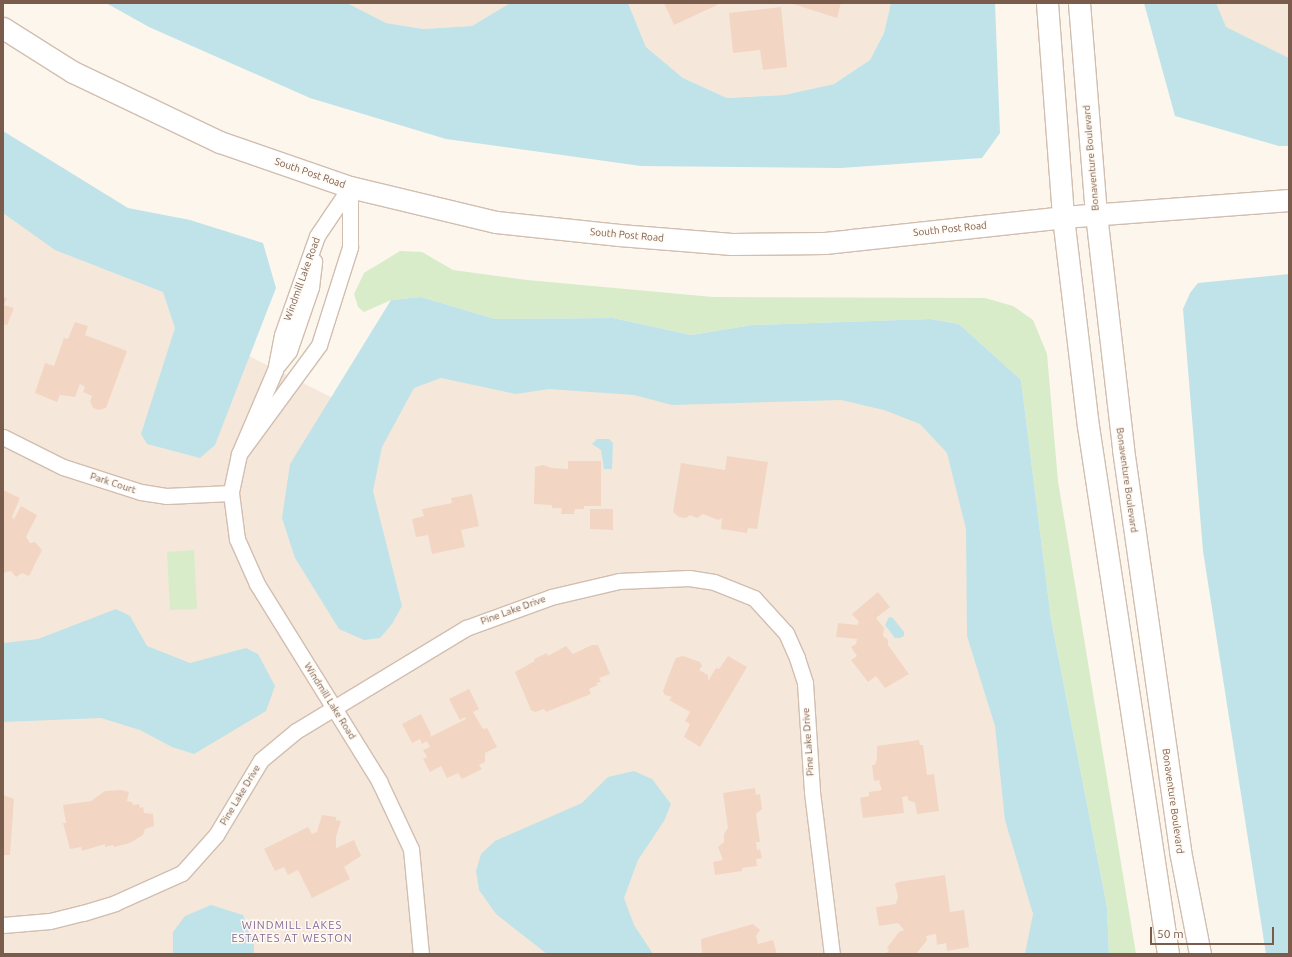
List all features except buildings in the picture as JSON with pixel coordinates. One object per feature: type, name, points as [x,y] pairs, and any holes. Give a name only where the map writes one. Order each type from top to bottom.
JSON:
[{"type":"main road","points":[[1047,3],[1063,217],[1088,426],[1168,954]]},
{"type":"main road","name":"Bonaventure Boulevard","points":[[1079,3],[1096,214],[1126,472],[1180,851],[1200,954]]},
{"type":"main road","name":"South Post Road","points":[[3,28],[73,72],[220,142],[350,187],[496,222],[619,235],[732,244],[825,243],[1063,217],[1289,200]]},
{"type":"street","name":"Windmill Lake Road","points":[[350,187],[317,236],[282,335],[274,370],[239,454],[231,493],[237,539],[257,584],[379,781],[411,849],[421,954]]},
{"type":"street","name":"Windmill Lake Road","points":[[239,454],[319,345],[350,247],[350,187]]},
{"type":"street","name":"Park Court","points":[[3,437],[63,467],[141,492],[166,496],[231,493]]},
{"type":"street","name":"Pine Lake Drive","points":[[3,925],[50,921],[83,913],[115,903],[182,873],[216,835],[261,760],[296,731],[466,628],[551,597],[619,581],[682,578],[714,582],[754,598],[786,633],[805,683],[812,792],[832,954]]},
{"type":"shaded area","points":[[347,3],[510,3],[472,26],[423,29],[386,23]]},
{"type":"shaded area","points":[[628,3],[891,3],[884,33],[870,60],[834,84],[784,95],[727,98],[683,78],[646,47]]},
{"type":"shaded area","points":[[1178,3],[1289,3],[1289,101]]},
{"type":"shaded area","name":"WINDMILL LAKES ESTATES AT WESTON","points":[[3,198],[172,284],[249,356],[331,397],[442,378],[949,393],[1039,954],[3,954]]},
{"type":"green space","points":[[400,251],[422,252],[453,270],[527,280],[713,297],[985,298],[1013,306],[1033,320],[1047,354],[1058,481],[1136,954],[1109,954],[1107,907],[1051,619],[1021,380],[959,324],[930,319],[752,325],[691,335],[613,318],[495,319],[421,297],[391,300],[364,312],[358,307],[354,294],[364,273]]},
{"type":"green space","points":[[194,550],[197,609],[170,610],[167,552]]},
{"type":"water","points":[[106,3],[347,3],[386,23],[423,29],[472,26],[510,3],[628,3],[646,47],[683,78],[727,98],[784,95],[834,84],[870,60],[884,33],[891,3],[995,3],[1000,133],[982,158],[841,168],[641,166],[446,139],[310,98],[149,27]]},
{"type":"water","points":[[1144,3],[1216,3],[1226,27],[1289,58],[1289,146],[1279,146],[1175,116]]},
{"type":"water","points":[[3,131],[128,208],[190,220],[263,243],[276,288],[215,445],[200,458],[147,444],[141,434],[175,328],[163,292],[55,250],[3,213]]},
{"type":"water","points":[[1289,274],[1289,954],[1266,954],[1203,551],[1183,309],[1190,293],[1198,283]]},
{"type":"water","points":[[421,297],[495,319],[613,318],[691,335],[752,325],[930,319],[959,324],[1021,380],[1051,619],[1107,907],[1109,954],[1025,954],[1033,914],[1005,820],[995,726],[967,636],[966,529],[947,453],[920,424],[884,410],[841,400],[672,405],[634,395],[549,389],[516,394],[441,378],[414,388],[382,447],[373,491],[402,606],[392,624],[380,638],[364,640],[339,629],[295,558],[282,518],[290,464],[391,300]]},
{"type":"water","points":[[597,439],[609,439],[613,443],[612,469],[604,469],[601,450],[592,444]]},
{"type":"water","points":[[116,609],[130,616],[147,646],[190,663],[246,648],[258,654],[275,686],[266,711],[194,754],[172,747],[140,730],[101,718],[3,722],[3,643],[38,639]]},
{"type":"water","points":[[889,617],[893,618],[904,632],[904,636],[895,638],[885,625]]},
{"type":"water","points":[[634,771],[652,779],[671,804],[664,821],[638,860],[624,898],[634,925],[653,954],[547,954],[496,914],[479,890],[476,871],[481,854],[495,841],[582,803],[608,777]]},
{"type":"water","points":[[211,905],[243,915],[254,945],[254,954],[173,954],[173,932],[185,916]]},
{"type":"district","name":"WINDMILL LAKES ESTATES AT WESTON","points":[[292,932]]}]
